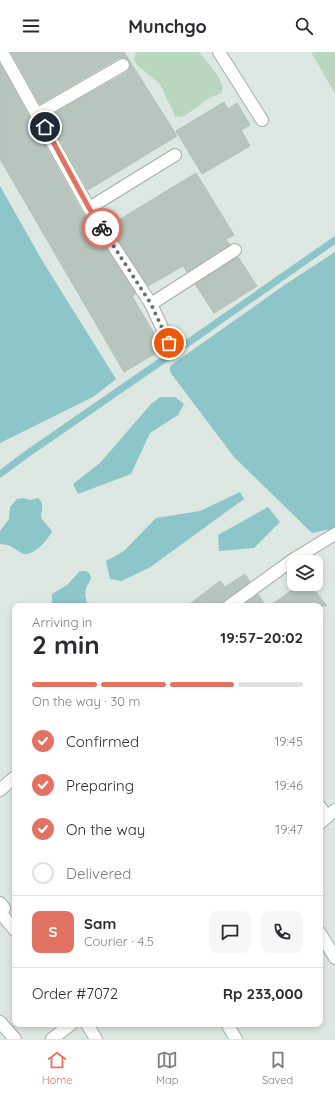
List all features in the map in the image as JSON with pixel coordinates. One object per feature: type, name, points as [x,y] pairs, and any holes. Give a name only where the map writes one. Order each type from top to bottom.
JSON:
[{"type":"street","points":[[2,52],[38,114],[89,208],[151,304],[169,343]]},
{"type":"street","points":[[219,52],[262,120]]},
{"type":"street","points":[[38,114],[122,66]]},
{"type":"street","points":[[89,208],[175,155]]},
{"type":"street","points":[[151,304],[235,250]]},
{"type":"street","points":[[233,603],[294,559],[335,534]]},
{"type":"street","points":[[0,790],[12,780]]},
{"type":"street","points":[[0,903],[4,908],[2,915],[12,927]]},
{"type":"street","points":[[323,938],[335,958]]},
{"type":"street","points":[[0,1022],[15,1039]]},
{"type":"street","points":[[52,1039],[67,1027]]},
{"type":"street","points":[[90,1027],[96,1039]]},
{"type":"street","points":[[229,1027],[236,1039]]},
{"type":"green space","points":[[136,52],[199,52],[219,77],[223,88],[221,93],[209,98],[186,115],[181,117],[175,116],[160,84],[137,65],[134,60]]},
{"type":"green space","points":[[311,52],[335,52],[335,94]]},
{"type":"water","points":[[0,186],[43,262],[116,379],[93,397],[0,443]]},
{"type":"water","points":[[335,252],[335,528],[312,533],[234,457],[170,372],[170,366],[286,284]]},
{"type":"water","points":[[160,397],[175,397],[184,404],[178,415],[150,433],[131,474],[78,494],[73,484],[100,463],[151,404]]},
{"type":"water","points":[[240,492],[244,499],[149,568],[121,581],[110,579],[106,561],[124,551],[156,518],[200,511]]},
{"type":"water","points":[[23,498],[30,500],[38,498],[40,500],[42,505],[41,518],[52,531],[40,547],[32,553],[27,554],[23,554],[5,544],[0,544],[0,531],[9,519],[10,507],[17,499]]},
{"type":"water","points":[[268,507],[280,522],[254,548],[219,551],[218,535]]},
{"type":"water","points":[[80,571],[86,571],[90,574],[91,579],[85,592],[87,603],[52,603],[52,594],[67,585]]},
{"type":"building","points":[[11,52],[124,52],[177,136],[88,190],[47,117],[127,72],[130,68],[130,62],[126,58],[119,58],[40,104]]},
{"type":"building","points":[[0,64],[82,212],[136,294],[132,296],[163,349],[124,372],[0,159]]},
{"type":"building","points":[[224,102],[228,109],[237,103],[250,125],[241,130],[250,146],[202,174],[176,131]]},
{"type":"building","points":[[196,173],[234,235],[226,239],[230,245],[187,272],[183,266],[148,286],[109,226]]},
{"type":"building","points":[[238,257],[257,286],[214,313],[195,284]]},
{"type":"building","points":[[245,574],[250,582],[225,600],[224,603],[191,603],[220,581],[225,587]]},
{"type":"building","points":[[290,591],[315,591],[327,606],[323,606],[323,603],[274,603]]},
{"type":"building","points":[[258,594],[264,603],[246,603]]},
{"type":"waterway","points":[[0,474],[335,240]]},
{"type":"way so far","points":[[102,228],[151,304],[169,343]]},
{"type":"route","points":[[45,127],[89,208],[102,228]]}]
